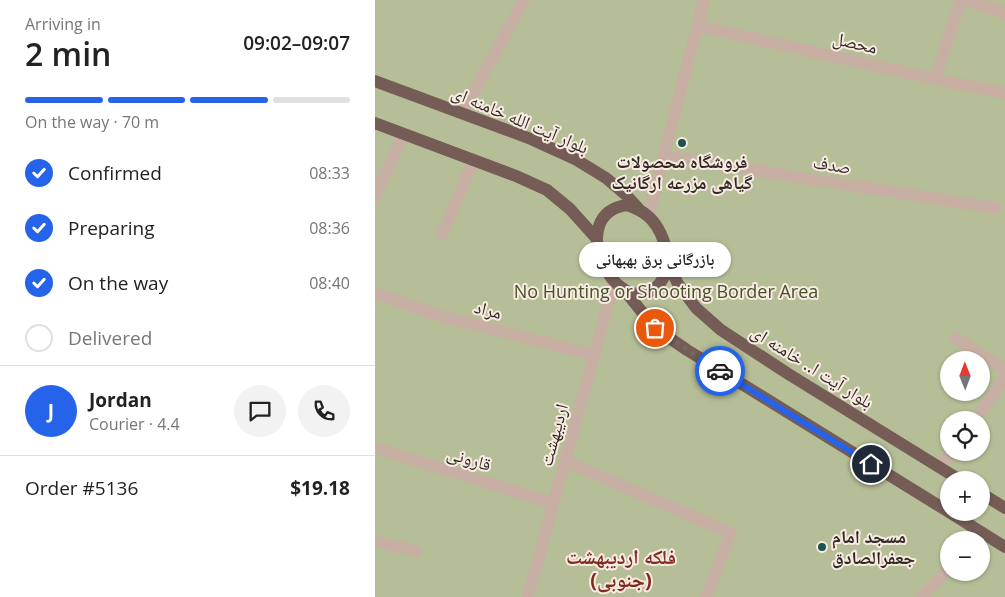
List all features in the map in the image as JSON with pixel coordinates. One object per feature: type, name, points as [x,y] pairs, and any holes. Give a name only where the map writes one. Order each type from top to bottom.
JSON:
[{"type":"main road","name":"بلوار آیت الله خامنه ای","points":[[375,81],[531,139],[575,159],[606,178],[643,212]]},
{"type":"main road","points":[[375,123],[516,176],[547,190],[570,209],[597,239]]},
{"type":"main road","points":[[625,291],[638,294],[649,293],[659,286],[665,274],[667,261],[665,246],[659,230],[643,212],[627,205],[616,207],[606,213],[599,225],[597,239],[599,254],[605,269],[614,282],[625,291],[655,328],[687,350],[940,506]]},
{"type":"main road","name":"بلوار آیت ا.. خامنه ای","points":[[667,261],[678,284],[696,308],[721,330],[945,471]]},
{"type":"main road","points":[[990,499],[1005,508]]},
{"type":"main road","points":[[960,521],[972,531]]},
{"type":"main road","points":[[990,541],[1005,547]]},
{"type":"street","points":[[462,114],[524,0]]},
{"type":"street","points":[[643,212],[663,156],[704,0]]},
{"type":"street","points":[[935,79],[961,0]]},
{"type":"street","points":[[967,0],[1005,13]]},
{"type":"street","name":"محصل","points":[[698,26],[1005,93]]},
{"type":"street","points":[[375,196],[404,134]]},
{"type":"street","name":"صدف","points":[[663,156],[996,208]]},
{"type":"street","points":[[442,234],[473,160]]},
{"type":"street","name":"اردیبهشت","points":[[528,597],[614,282]]},
{"type":"street","name":"مراد","points":[[375,293],[437,315],[594,355]]},
{"type":"street","points":[[956,338],[1005,370]]},
{"type":"street","points":[[981,411],[1005,378]]},
{"type":"street","name":"قارونی","points":[[375,448],[553,503]]},
{"type":"street","points":[[565,460],[731,533],[706,597]]},
{"type":"street","points":[[940,468],[945,461]]},
{"type":"street","points":[[375,541],[417,551]]},
{"type":"street","points":[[928,595],[940,580]]},
{"type":"green space","name":"No Hunting or Shooting Border Area","points":[[375,0],[1005,0],[1005,597],[375,597]]},
{"type":"way so far","points":[[655,328],[720,371]]},
{"type":"place","name":"فروشگاه محصولات گیاهی مزرعه ارگانیک","points":[[682,143]]},
{"type":"place","name":"بازرگانی برق بهبهانی","points":[[655,328]]},
{"type":"place","name":"مسجد امام جعفرالصادق","points":[[822,547]]},
{"type":"district","name":"فلکه اردیبهشت (جنوبی)","points":[[621,568]]},
{"type":"route","points":[[720,371],[871,464]]}]
